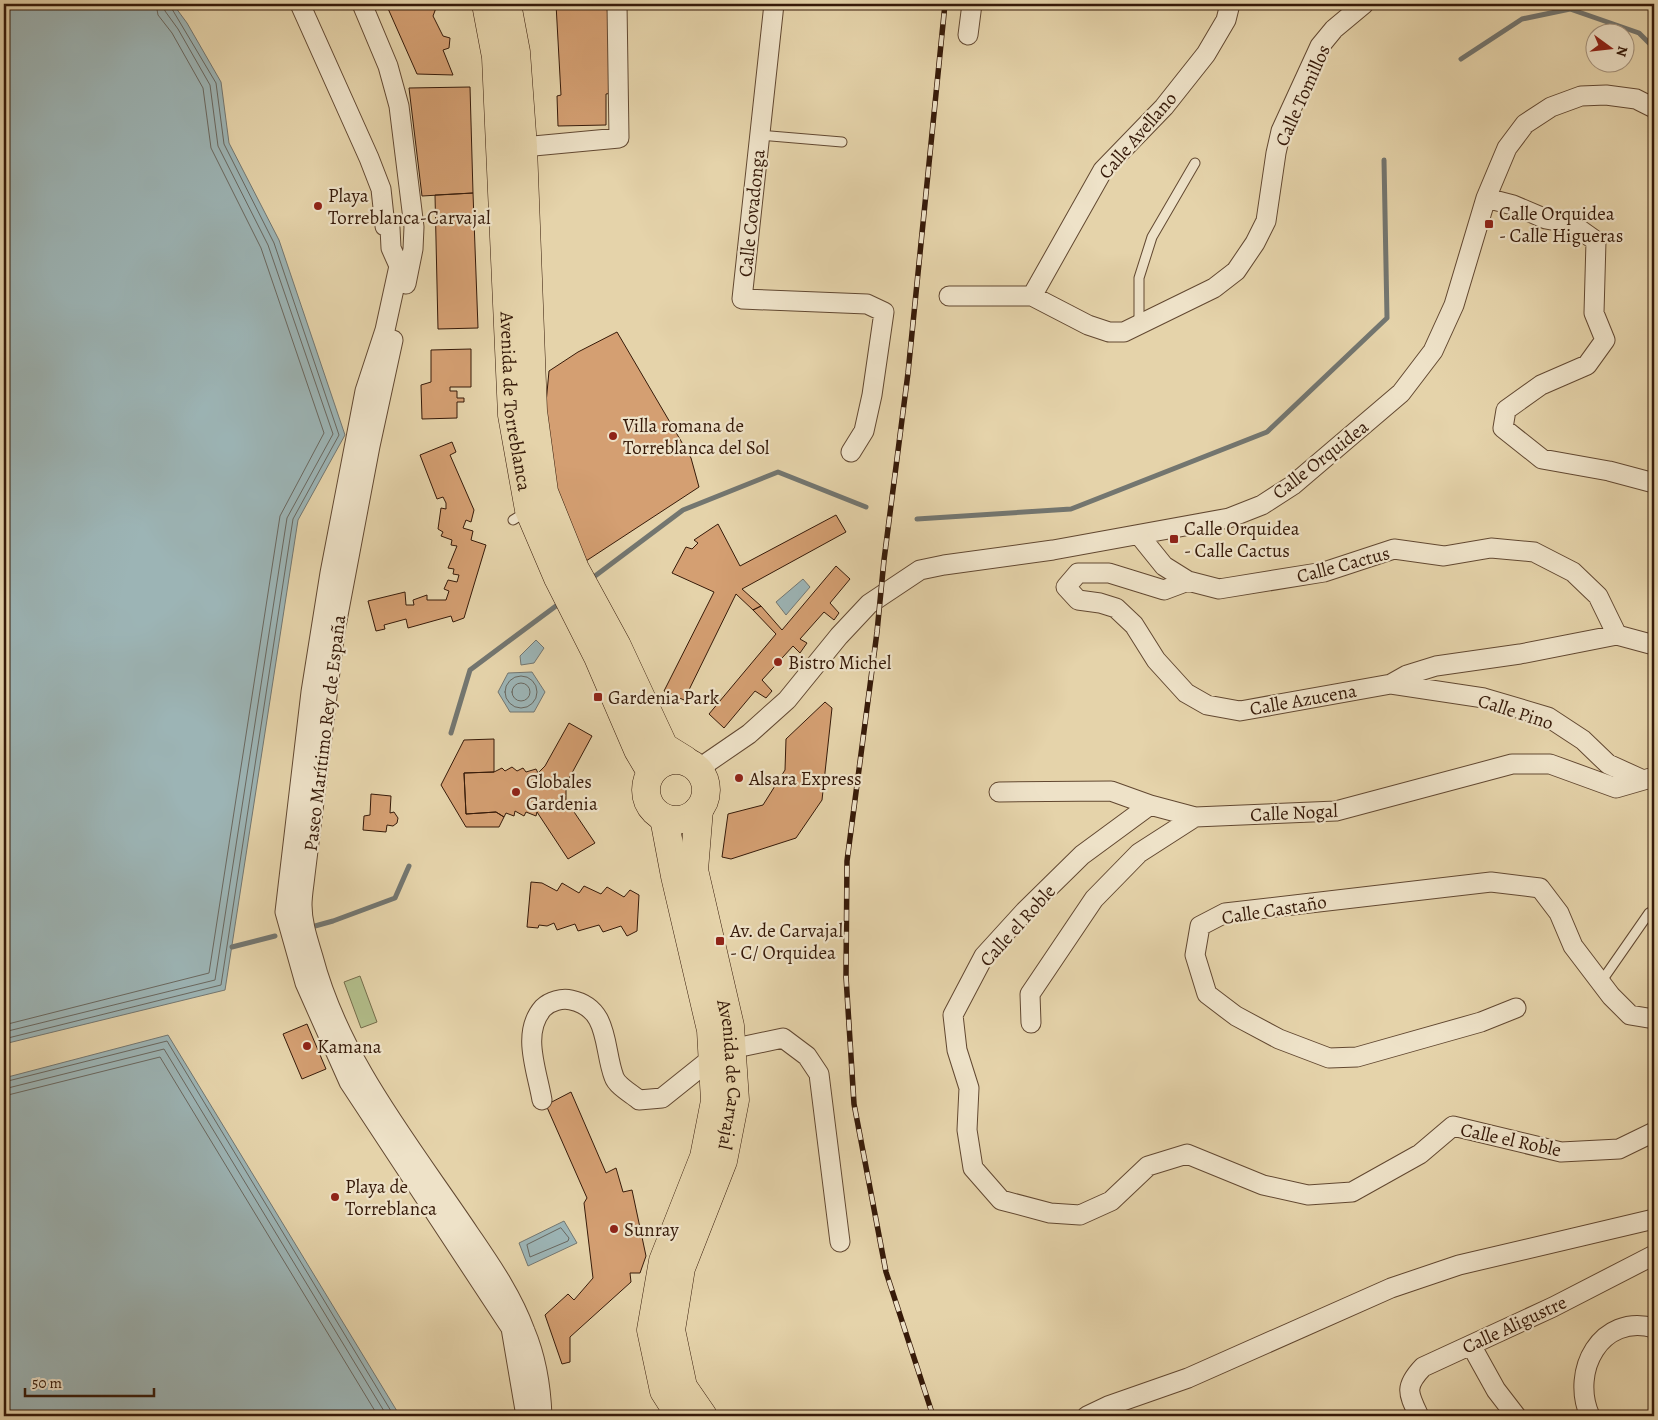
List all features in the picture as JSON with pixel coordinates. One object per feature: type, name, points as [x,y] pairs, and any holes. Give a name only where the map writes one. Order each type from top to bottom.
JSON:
[{"type":"main road","name":"Avenida de Torreblanca","points":[[486,4],[496,58],[512,415],[521,515],[566,574],[582,603],[617,646],[664,747],[691,764]]},
{"type":"main road","name":"Avenida de Torreblanca","points":[[506,4],[516,52],[523,147],[534,411],[544,492],[566,574]]},
{"type":"main road","name":"Avenida de Torreblanca","points":[[582,603],[598,657],[638,750],[651,772]]},
{"type":"main road","points":[[666,760],[691,764],[706,784],[706,793],[699,809],[683,820],[664,818],[650,807],[646,798],[645,789],[651,772],[666,760]]},
{"type":"main road","name":"Avenida de Carvajal","points":[[680,1416],[664,1391],[651,1330],[663,1261],[704,1157],[722,1054],[730,1026],[694,870],[699,809]]},
{"type":"main road","name":"Avenida de Carvajal","points":[[664,818],[675,876],[711,1030],[722,1054],[735,1100],[723,1161],[681,1268],[671,1330],[683,1387],[703,1416]]},
{"type":"street","points":[[300,4],[381,189],[385,226],[390,228],[391,248],[399,266],[385,330],[365,391],[330,573],[311,692],[285,912],[305,983],[349,1082],[511,1328],[526,1416]]},
{"type":"street","name":"Paseo Marítimo Rey de España","points":[[362,4],[388,66],[400,106],[414,227],[413,249],[370,446],[335,631],[305,875],[302,905],[304,924],[319,980],[337,1026],[361,1073],[490,1265],[518,1315],[526,1332],[536,1368],[542,1416]]},
{"type":"street","points":[[523,147],[619,138],[617,4]]},
{"type":"street","name":"Calle Covadonga","points":[[774,4],[742,298],[867,304],[884,312],[872,395],[864,430],[851,452]]},
{"type":"street","points":[[968,35],[972,4]]},
{"type":"street","name":"Calle Avellano","points":[[1032,296],[1103,170],[1164,107],[1206,54],[1226,20],[1230,4]]},
{"type":"street","name":"Calle Tomillos","points":[[949,296],[1032,296],[1088,325],[1109,332],[1124,332],[1214,288],[1236,271],[1255,243],[1266,221],[1281,131],[1320,46],[1334,29],[1364,4]]},
{"type":"street","name":"Calle Orquidea","points":[[691,764],[749,734],[787,700],[839,636],[869,604],[920,570],[1139,535],[1228,518],[1262,505],[1293,485],[1401,393],[1433,351],[1454,305],[1486,198],[1506,148],[1525,124],[1551,107],[1581,96],[1606,95],[1636,99],[1654,108]]},
{"type":"street","points":[[1486,198],[1546,219],[1572,224],[1596,240],[1594,313],[1605,340],[1587,365],[1541,385],[1506,410],[1503,428],[1542,459],[1609,471],[1654,483]]},
{"type":"street","name":"Calle Cactus","points":[[1139,535],[1164,566],[1188,581],[1219,589],[1284,580],[1324,572],[1394,549],[1444,556],[1491,548],[1534,552],[1573,572],[1598,596],[1617,635]]},
{"type":"street","name":"Calle Azucena","points":[[1188,581],[1164,590],[1110,573],[1078,573],[1066,587],[1078,600],[1116,608],[1134,625],[1156,660],[1186,693],[1207,705],[1240,711],[1391,684],[1407,675],[1436,666],[1520,654],[1617,635],[1654,645]]},
{"type":"street","name":"Calle Pino","points":[[1391,684],[1484,698],[1548,717],[1583,740],[1608,764],[1648,778]]},
{"type":"street","name":"Calle Nogal","points":[[999,792],[1111,791],[1150,805],[1195,817],[1336,811],[1512,764],[1550,764],[1616,788],[1648,778]]},
{"type":"street","name":"Calle el Roble","points":[[1150,805],[1082,854],[1025,911],[984,956],[953,1014],[958,1050],[969,1088],[967,1130],[973,1168],[1001,1200],[1050,1214],[1080,1215],[1110,1202],[1148,1166],[1187,1154],[1263,1184],[1308,1195],[1352,1192],[1420,1154],[1454,1126],[1561,1152],[1619,1149],[1654,1132]]},
{"type":"street","points":[[1031,1023],[1030,994],[1094,899],[1139,853],[1195,817]]},
{"type":"street","name":"Calle Castaño","points":[[1516,1008],[1481,1022],[1357,1058],[1329,1058],[1279,1039],[1236,1016],[1207,994],[1195,955],[1200,926],[1225,913],[1440,886],[1491,882],[1540,888],[1559,913],[1573,946],[1600,982],[1630,1015],[1654,1019]]},
{"type":"street","points":[[542,1100],[530,1036],[544,1006],[562,998],[579,1002],[594,1010],[605,1032],[614,1079],[639,1100],[662,1098],[722,1054],[783,1038],[807,1056],[819,1074],[840,1242]]},
{"type":"street","points":[[1087,1416],[1108,1406],[1188,1378],[1391,1288],[1459,1265],[1654,1219]]},
{"type":"street","name":"Calle Aligustre","points":[[1419,1416],[1408,1392],[1411,1379],[1423,1367],[1553,1307],[1654,1255]]},
{"type":"street","points":[[1590,1416],[1583,1393],[1584,1371],[1594,1350],[1606,1336],[1624,1327],[1641,1325],[1654,1328]]},
{"type":"street","points":[[1471,1345],[1496,1390],[1516,1416]]},
{"type":"lane","points":[[760,135],[842,142]]},
{"type":"lane","points":[[1139,324],[1139,278],[1152,237],[1195,163]]},
{"type":"lane","points":[[1600,982],[1628,942],[1654,910]]},
{"type":"green space","points":[[360,976],[377,1022],[361,1028],[344,982]]},
{"type":"water","points":[[4,4],[173,4],[187,23],[221,82],[229,143],[279,240],[345,435],[298,520],[225,990],[4,1044]]},
{"type":"water","points":[[803,579],[810,587],[786,615],[776,602]]},
{"type":"water","points":[[536,640],[544,648],[534,663],[521,665],[520,656]]},
{"type":"water","points":[[532,672],[545,692],[534,712],[510,712],[498,692],[508,673]]},
{"type":"water","points":[[168,1035],[400,1416],[4,1416],[4,1078]]},
{"type":"water","points":[[564,1221],[577,1243],[528,1266],[519,1243]]},
{"type":"building","points":[[386,4],[435,4],[436,8],[433,16],[443,36],[450,38],[449,48],[443,50],[453,75],[417,74]]},
{"type":"building","points":[[556,4],[607,4],[612,93],[606,94],[606,125],[558,126],[557,96],[561,95]]},
{"type":"building","points":[[470,87],[473,193],[422,196],[409,88]]},
{"type":"building","points":[[473,193],[478,328],[438,329],[435,195]]},
{"type":"building","name":"Villa romana de Torreblanca del Sol","points":[[617,332],[691,458],[699,487],[586,561],[558,496],[545,414],[549,371],[578,352]]},
{"type":"building","points":[[471,349],[471,387],[450,387],[450,391],[457,391],[457,398],[464,398],[464,402],[457,402],[457,418],[422,419],[421,385],[431,382],[431,350]]},
{"type":"building","points":[[452,442],[456,452],[450,455],[474,510],[471,522],[466,520],[463,528],[473,531],[471,540],[486,545],[464,618],[453,622],[451,616],[408,628],[406,619],[384,625],[385,629],[376,631],[368,601],[405,592],[406,605],[414,605],[413,600],[427,595],[427,600],[446,600],[449,591],[444,589],[448,580],[457,582],[459,575],[453,574],[454,569],[448,568],[457,546],[451,545],[452,540],[441,536],[443,532],[438,529],[441,508],[446,509],[446,503],[443,497],[437,499],[420,455]]},
{"type":"building","points":[[836,515],[846,532],[742,589],[761,606],[753,610],[736,594],[684,700],[664,691],[714,592],[672,573],[686,547],[692,549],[698,543],[694,540],[718,524],[740,566]]},
{"type":"building","points":[[836,566],[850,579],[830,603],[839,613],[834,620],[824,612],[800,639],[807,643],[800,653],[793,646],[762,680],[772,691],[766,698],[755,691],[724,728],[709,714],[776,634],[753,610],[761,606],[782,630]]},
{"type":"building","points":[[825,702],[832,708],[822,800],[796,838],[731,859],[722,857],[728,814],[763,805],[785,770],[786,739]]},
{"type":"building","name":"Globales Gardenia","points":[[569,723],[592,736],[566,784],[566,800],[595,843],[568,859],[537,812],[536,816],[526,812],[524,816],[515,811],[514,816],[506,813],[504,817],[496,812],[466,814],[464,773],[494,772],[502,768],[505,771],[512,767],[517,771],[523,768],[526,772],[536,769],[538,773],[545,766]]},
{"type":"building","points":[[494,739],[494,772],[464,773],[466,814],[496,812],[504,817],[499,827],[466,827],[441,785],[464,740]]},
{"type":"building","points":[[371,794],[391,796],[390,813],[394,812],[398,818],[397,823],[393,826],[387,825],[386,832],[363,830],[364,816],[370,815]]},
{"type":"building","points":[[531,882],[542,883],[557,891],[562,883],[579,893],[584,886],[601,894],[607,887],[624,897],[630,890],[639,895],[637,931],[627,936],[621,926],[603,932],[599,925],[578,931],[575,924],[557,930],[554,923],[547,926],[539,925],[538,928],[527,927]]},
{"type":"building","points":[[307,1024],[326,1069],[302,1079],[283,1034]]},
{"type":"building","name":"Sunray","points":[[571,1092],[606,1173],[616,1168],[623,1192],[632,1190],[646,1256],[640,1273],[630,1273],[631,1282],[570,1337],[570,1362],[562,1364],[545,1315],[568,1294],[574,1300],[593,1278],[584,1203],[587,1198],[546,1105]]},
{"type":"waterway","points":[[1461,59],[1522,19],[1570,9],[1639,33],[1654,48]]},
{"type":"waterway","points":[[917,519],[1071,509],[1267,432],[1387,318],[1384,160]]},
{"type":"waterway","points":[[591,579],[683,510],[778,472],[866,507]]},
{"type":"waterway","points":[[451,733],[470,670],[560,603]]},
{"type":"waterway","points":[[315,926],[395,898],[409,866]]},
{"type":"waterway","points":[[232,947],[275,936]]},
{"type":"railway","points":[[933,1416],[886,1272],[854,1104],[846,977],[847,861],[908,373],[945,4]]},
{"type":"place","name":"Playa Torreblanca-Carvajal","points":[[318,206]]},
{"type":"place","name":"Calle Orquidea - Calle Higueras","points":[[1489,224]]},
{"type":"place","name":"Villa romana de Torreblanca del Sol","points":[[613,436]]},
{"type":"place","name":"Calle Orquidea - Calle Cactus","points":[[1174,539]]},
{"type":"place","name":"Bistro Michel","points":[[778,662]]},
{"type":"place","name":"Gardenia Park","points":[[598,697]]},
{"type":"place","name":"Alsara Express","points":[[739,778]]},
{"type":"place","name":"Globales Gardenia","points":[[516,792]]},
{"type":"place","name":"Av. de Carvajal - C/ Orquidea","points":[[720,941]]},
{"type":"place","name":"Kamana","points":[[307,1046]]},
{"type":"place","name":"Playa de Torreblanca","points":[[335,1197]]},
{"type":"place","name":"Sunray","points":[[614,1229]]}]
